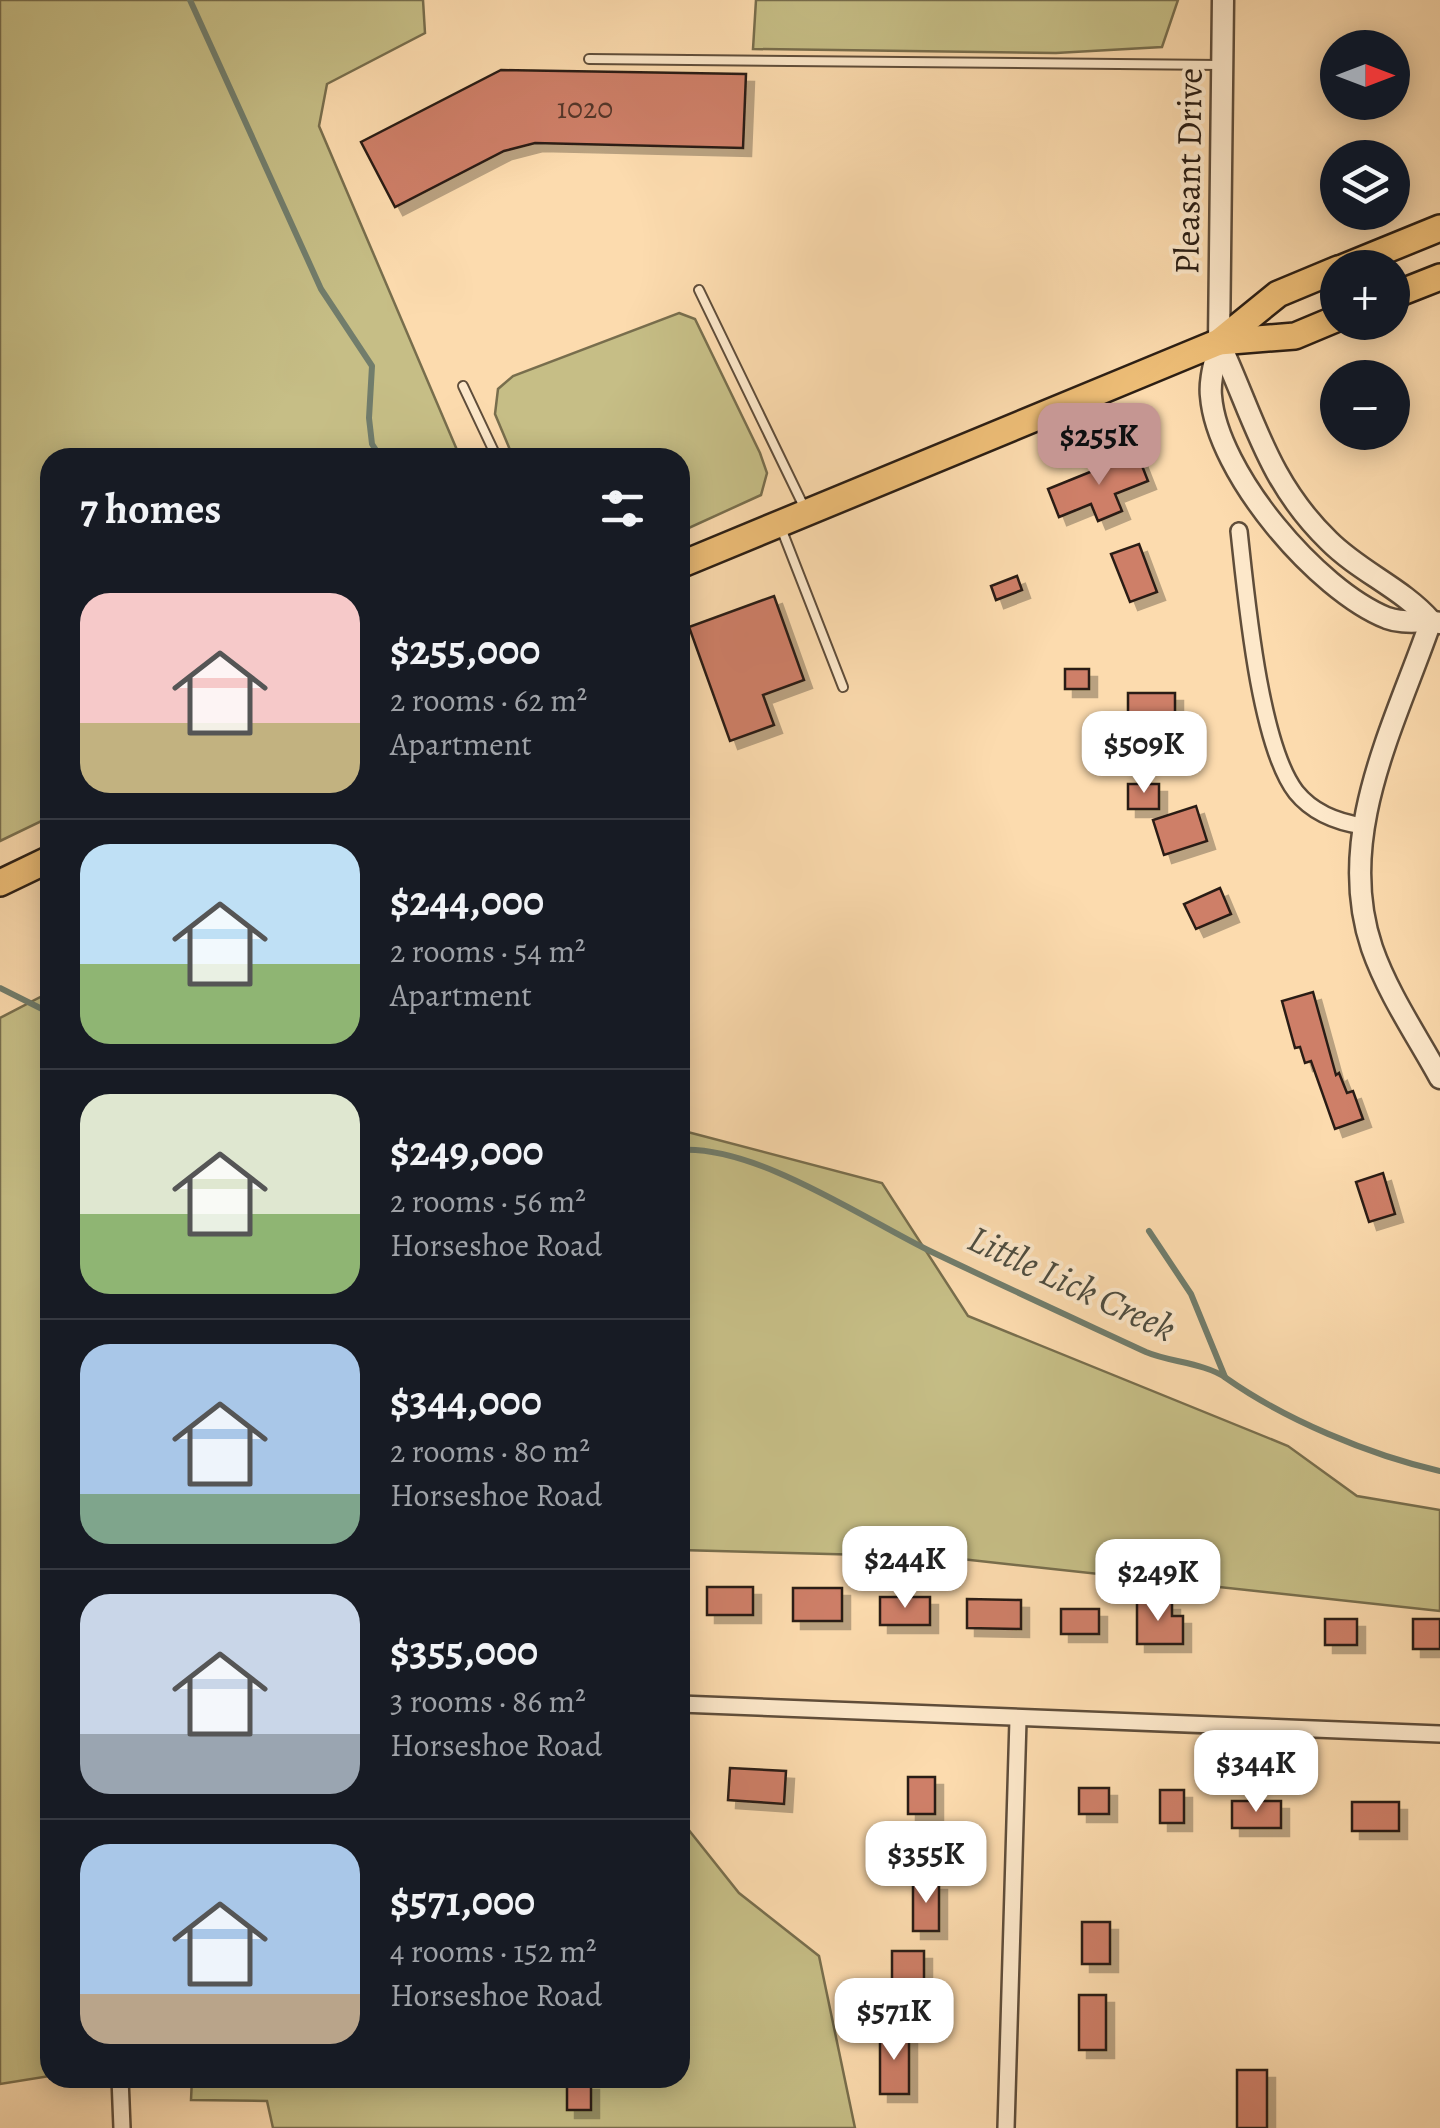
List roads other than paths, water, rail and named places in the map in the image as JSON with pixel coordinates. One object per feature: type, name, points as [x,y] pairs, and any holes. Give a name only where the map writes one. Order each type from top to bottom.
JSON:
[{"type":"highway","points":[[1385,250],[1440,228]]},
{"type":"highway","points":[[690,561],[1219,342],[1278,294],[1320,276]]},
{"type":"highway","points":[[1410,288],[1440,276]]},
{"type":"highway","points":[[1219,342],[1295,336],[1320,326]]},
{"type":"highway","points":[[0,883],[40,864]]},
{"type":"street","name":"Pleasant Drive","points":[[1223,0],[1219,342],[1210,394],[1214,410],[1236,464],[1272,522],[1329,581],[1376,613],[1404,623],[1436,622]]},
{"type":"street","name":"Pleasant Drive","points":[[1219,342],[1262,452],[1296,504],[1348,558],[1414,602],[1436,622]]},
{"type":"street","points":[[1240,531],[1253,648],[1287,777],[1318,812],[1363,826]]},
{"type":"street","points":[[1436,622],[1374,780],[1363,826],[1360,884],[1371,944],[1394,996],[1440,1078]]},
{"type":"street","points":[[690,1704],[1440,1734]]},
{"type":"street","points":[[1006,2128],[1018,1720]]},
{"type":"street","points":[[120,2088],[122,2128]]},
{"type":"lane","points":[[589,59],[1222,65]]},
{"type":"lane","points":[[699,290],[807,512]]},
{"type":"lane","points":[[463,386],[492,448]]},
{"type":"lane","points":[[779,524],[843,687]]},
{"type":"waterway","points":[[190,0],[321,289],[372,366],[369,418],[375,448]]},
{"type":"waterway","name":"Little Lick Creek","points":[[0,988],[40,1008]]},
{"type":"waterway","name":"Little Lick Creek","points":[[690,1151],[742,1159],[775,1171],[932,1252],[1146,1352],[1217,1373],[1274,1408],[1356,1445],[1440,1471]]},
{"type":"waterway","points":[[1149,1231],[1191,1294],[1225,1377]]}]
